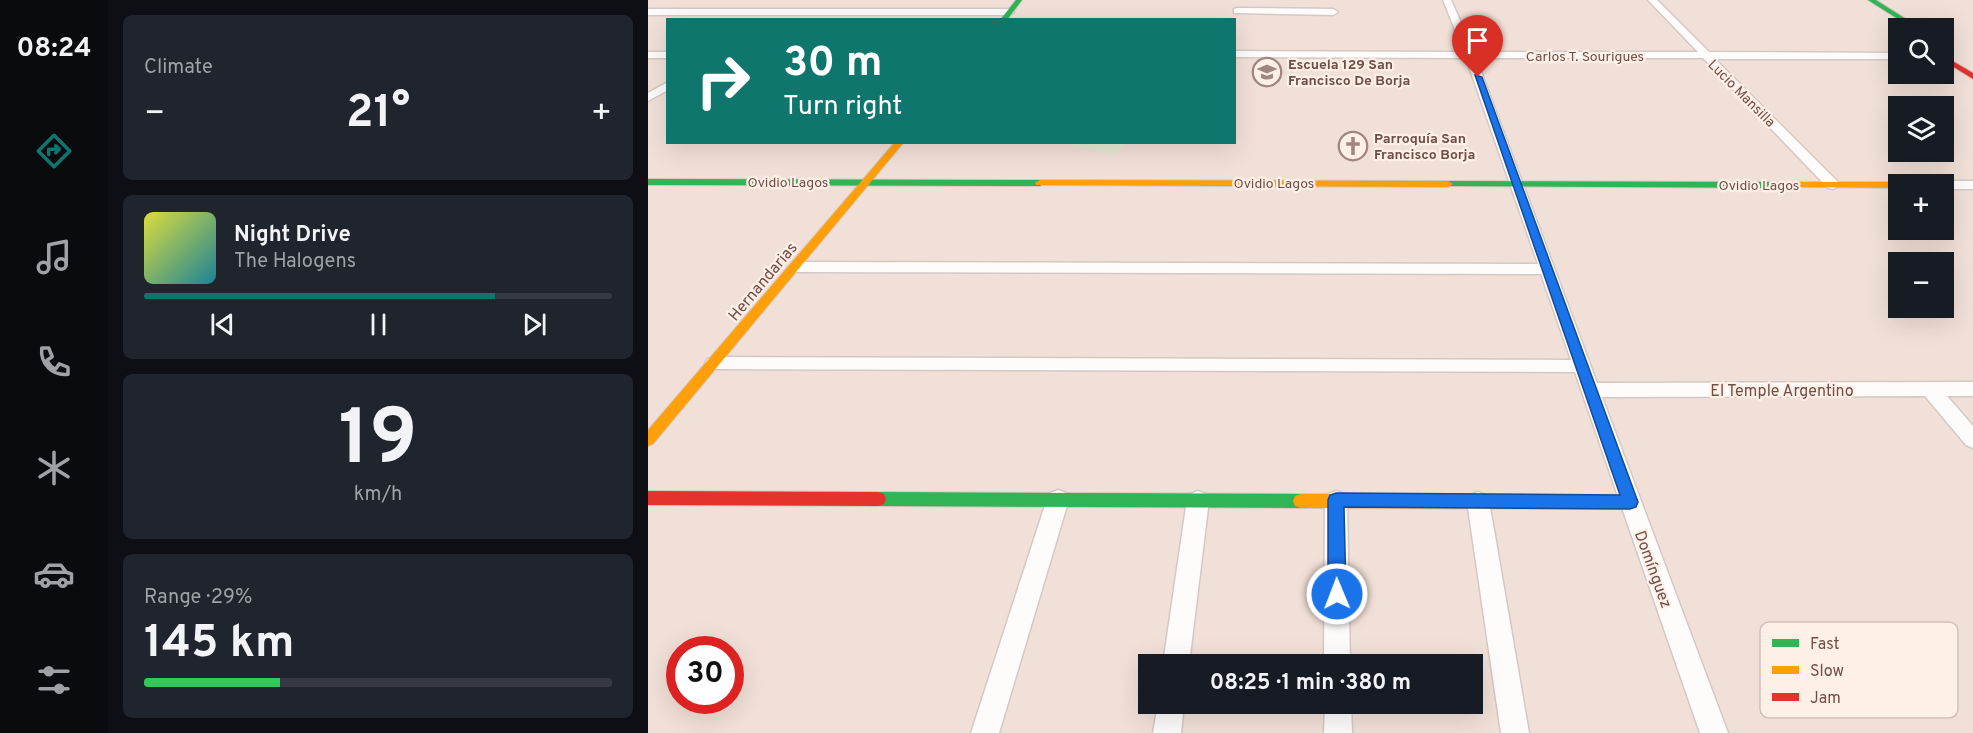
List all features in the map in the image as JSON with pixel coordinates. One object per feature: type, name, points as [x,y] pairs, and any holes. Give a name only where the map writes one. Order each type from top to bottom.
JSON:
[{"type":"street","points":[[768,18],[794,0]]},
{"type":"street","points":[[648,12],[1006,16],[1019,0]]},
{"type":"street","points":[[1235,18],[1239,0]]},
{"type":"street","name":"Domínguez","points":[[1447,0],[1470,55],[1714,733]]},
{"type":"street","name":"Lucio Mansilla","points":[[1652,0],[1833,185]]},
{"type":"street","points":[[1856,0],[1888,21]]},
{"type":"street","points":[[1871,0],[1900,18]]},
{"type":"street","points":[[1237,11],[1333,12]]},
{"type":"street","points":[[1954,53],[1973,65]]},
{"type":"street","name":"Carlos T. Sourigues","points":[[1236,54],[1888,57]]},
{"type":"street","points":[[648,55],[666,55]]},
{"type":"street","points":[[1954,64],[1973,76]]},
{"type":"street","points":[[648,98],[666,86]]},
{"type":"street","name":"Hernandarias","points":[[648,440],[898,144]]},
{"type":"street","name":"Ovidio Lagos","points":[[648,182],[1888,185]]},
{"type":"street","points":[[1954,185],[1973,185]]},
{"type":"street","points":[[796,267],[1546,269]]},
{"type":"street","points":[[714,363],[1582,366]]},
{"type":"street","name":"El Temple Argentino","points":[[1590,390],[1973,389]]},
{"type":"street","points":[[1931,390],[1973,440]]},
{"type":"street","points":[[648,498],[1630,502]]},
{"type":"street","points":[[985,733],[1058,499]]},
{"type":"street","points":[[1177,654],[1198,500]]},
{"type":"street","points":[[1336,500],[1337,654]]},
{"type":"street","points":[[1478,501],[1515,733]]},
{"type":"street","points":[[1167,733],[1170,714]]},
{"type":"street","points":[[1338,714],[1338,733]]},
{"type":"shaded area","points":[[648,0],[1973,0],[1973,733],[648,733]]},
{"type":"green space","points":[[1066,144],[1126,144],[1114,154]]},
{"type":"traffic: fast","points":[[1005,18],[1019,0]]},
{"type":"traffic: fast","points":[[1871,0],[1900,18]]},
{"type":"traffic: fast","points":[[648,182],[1040,183]]},
{"type":"traffic: fast","points":[[1448,184],[1798,185]]},
{"type":"traffic: fast","points":[[878,499],[1301,501]]},
{"type":"traffic: slow","points":[[648,440],[898,144]]},
{"type":"traffic: slow","points":[[1040,183],[1448,184]]},
{"type":"traffic: slow","points":[[1798,185],[1888,185]]},
{"type":"traffic: slow","points":[[1301,501],[1630,502]]},
{"type":"traffic: jam","points":[[1954,65],[1973,77]]},
{"type":"traffic: jam","points":[[648,498],[878,499]]},
{"type":"place","name":"Escuela 129 San Francisco De Borja","points":[[1267,72]]},
{"type":"place","name":"Parroquía San Francisco Borja","points":[[1353,146]]},
{"type":"route","points":[[1337,594],[1336,500],[1630,502],[1478,77]]}]
